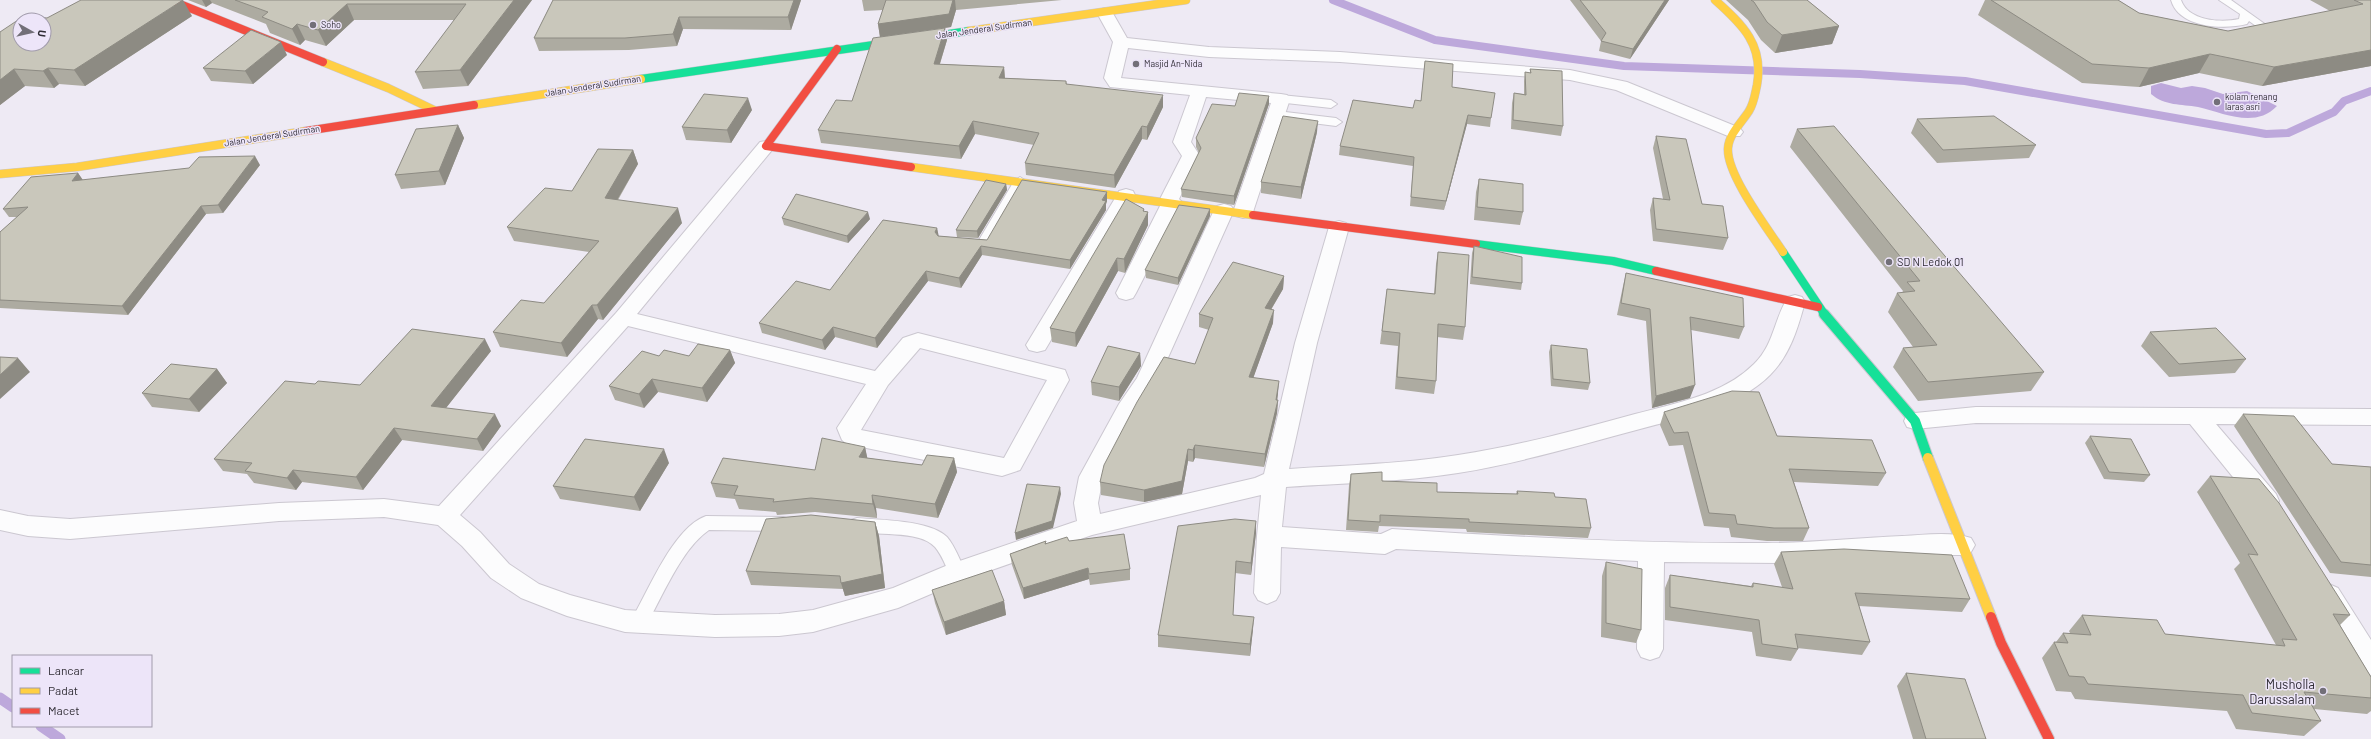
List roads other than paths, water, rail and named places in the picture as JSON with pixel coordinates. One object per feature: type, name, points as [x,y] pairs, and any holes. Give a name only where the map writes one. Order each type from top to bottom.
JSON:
[{"type":"street","points":[[170,0],[388,88],[434,110]]},
{"type":"street","name":"Jalan Jenderal Sudirman","points":[[0,174],[77,167],[434,110],[837,49],[1106,13],[1186,0]]},
{"type":"street","points":[[1715,0],[1741,24],[1750,37],[1759,59],[1759,77],[1752,105],[1734,132],[1728,149],[1736,178],[1806,304],[1915,421],[2001,643],[2049,739]]},
{"type":"street","points":[[1090,526],[1086,503],[1091,477],[1127,410],[1147,380],[1234,211],[1279,107],[1199,93],[1116,83],[1112,78],[1121,42],[1106,13]]},
{"type":"street","points":[[1121,42],[1145,46],[1209,52],[1340,57],[1570,75],[1628,88],[1734,132]]},
{"type":"street","points":[[444,516],[623,318],[766,146],[837,49]]},
{"type":"street","points":[[1126,293],[1191,156],[1182,142],[1199,93]]},
{"type":"street","points":[[766,146],[1126,195],[1339,227],[1613,261],[1806,304]]},
{"type":"street","points":[[1037,345],[1126,195]]},
{"type":"street","points":[[1267,592],[1269,536],[1275,479],[1306,343],[1339,227]]},
{"type":"street","points":[[0,520],[28,526],[70,529],[279,512],[384,508],[444,516],[472,539],[500,571],[530,591],[566,605],[625,621],[715,626],[780,625],[813,621],[898,597],[957,572],[1090,526],[1260,486],[1275,479],[1445,466],[1483,460],[1577,438],[1713,400],[1754,377],[1769,363],[1806,304]]},
{"type":"street","points":[[623,318],[880,380]]},
{"type":"street","points":[[924,340],[1052,372],[1058,375],[1058,380],[1014,462],[1009,466],[1002,467],[855,438],[850,434],[849,428],[880,380],[911,343],[924,340]]},
{"type":"street","points":[[1915,421],[1976,415],[2371,417]]},
{"type":"street","points":[[2196,416],[2280,518]]},
{"type":"street","points":[[1269,536],[1385,544],[1392,539],[1567,550],[1780,553],[1931,543],[1962,545]]},
{"type":"street","points":[[1650,649],[1651,551]]},
{"type":"street","points":[[2318,577],[2371,663]]},
{"type":"lane","points":[[2176,0],[2176,6],[2190,16],[2199,26],[2224,35]]},
{"type":"lane","points":[[2224,0],[2264,27],[2256,32],[2237,35]]},
{"type":"lane","points":[[2190,16],[2225,25],[2243,22],[2246,18],[2245,13]]},
{"type":"lane","points":[[1279,107],[1331,104]]},
{"type":"lane","points":[[1279,107],[1336,122]]},
{"type":"lane","points":[[953,242],[983,244],[1020,181]]},
{"type":"lane","points":[[639,622],[688,537],[699,525],[706,523],[784,524],[799,522]]},
{"type":"lane","points":[[844,523],[919,532],[935,536],[941,542],[957,572]]},
{"type":"waterway","points":[[1333,0],[1435,40],[1624,66],[1860,74],[1965,81],[2266,134],[2288,133],[2334,112],[2344,101],[2371,91]]},
{"type":"waterway","points":[[0,698],[12,706]]},
{"type":"waterway","points":[[42,727],[60,739]]},
{"type":"place","name":"Soho","points":[[313,25]]},
{"type":"place","name":"Masjid An-Nida","points":[[1136,64]]},
{"type":"place","name":"kolam renang laras asri","points":[[2217,102]]},
{"type":"place","name":"SD N Ledok 01","points":[[1889,262]]},
{"type":"place","name":"Musholla Darussalam","points":[[2323,691]]}]
